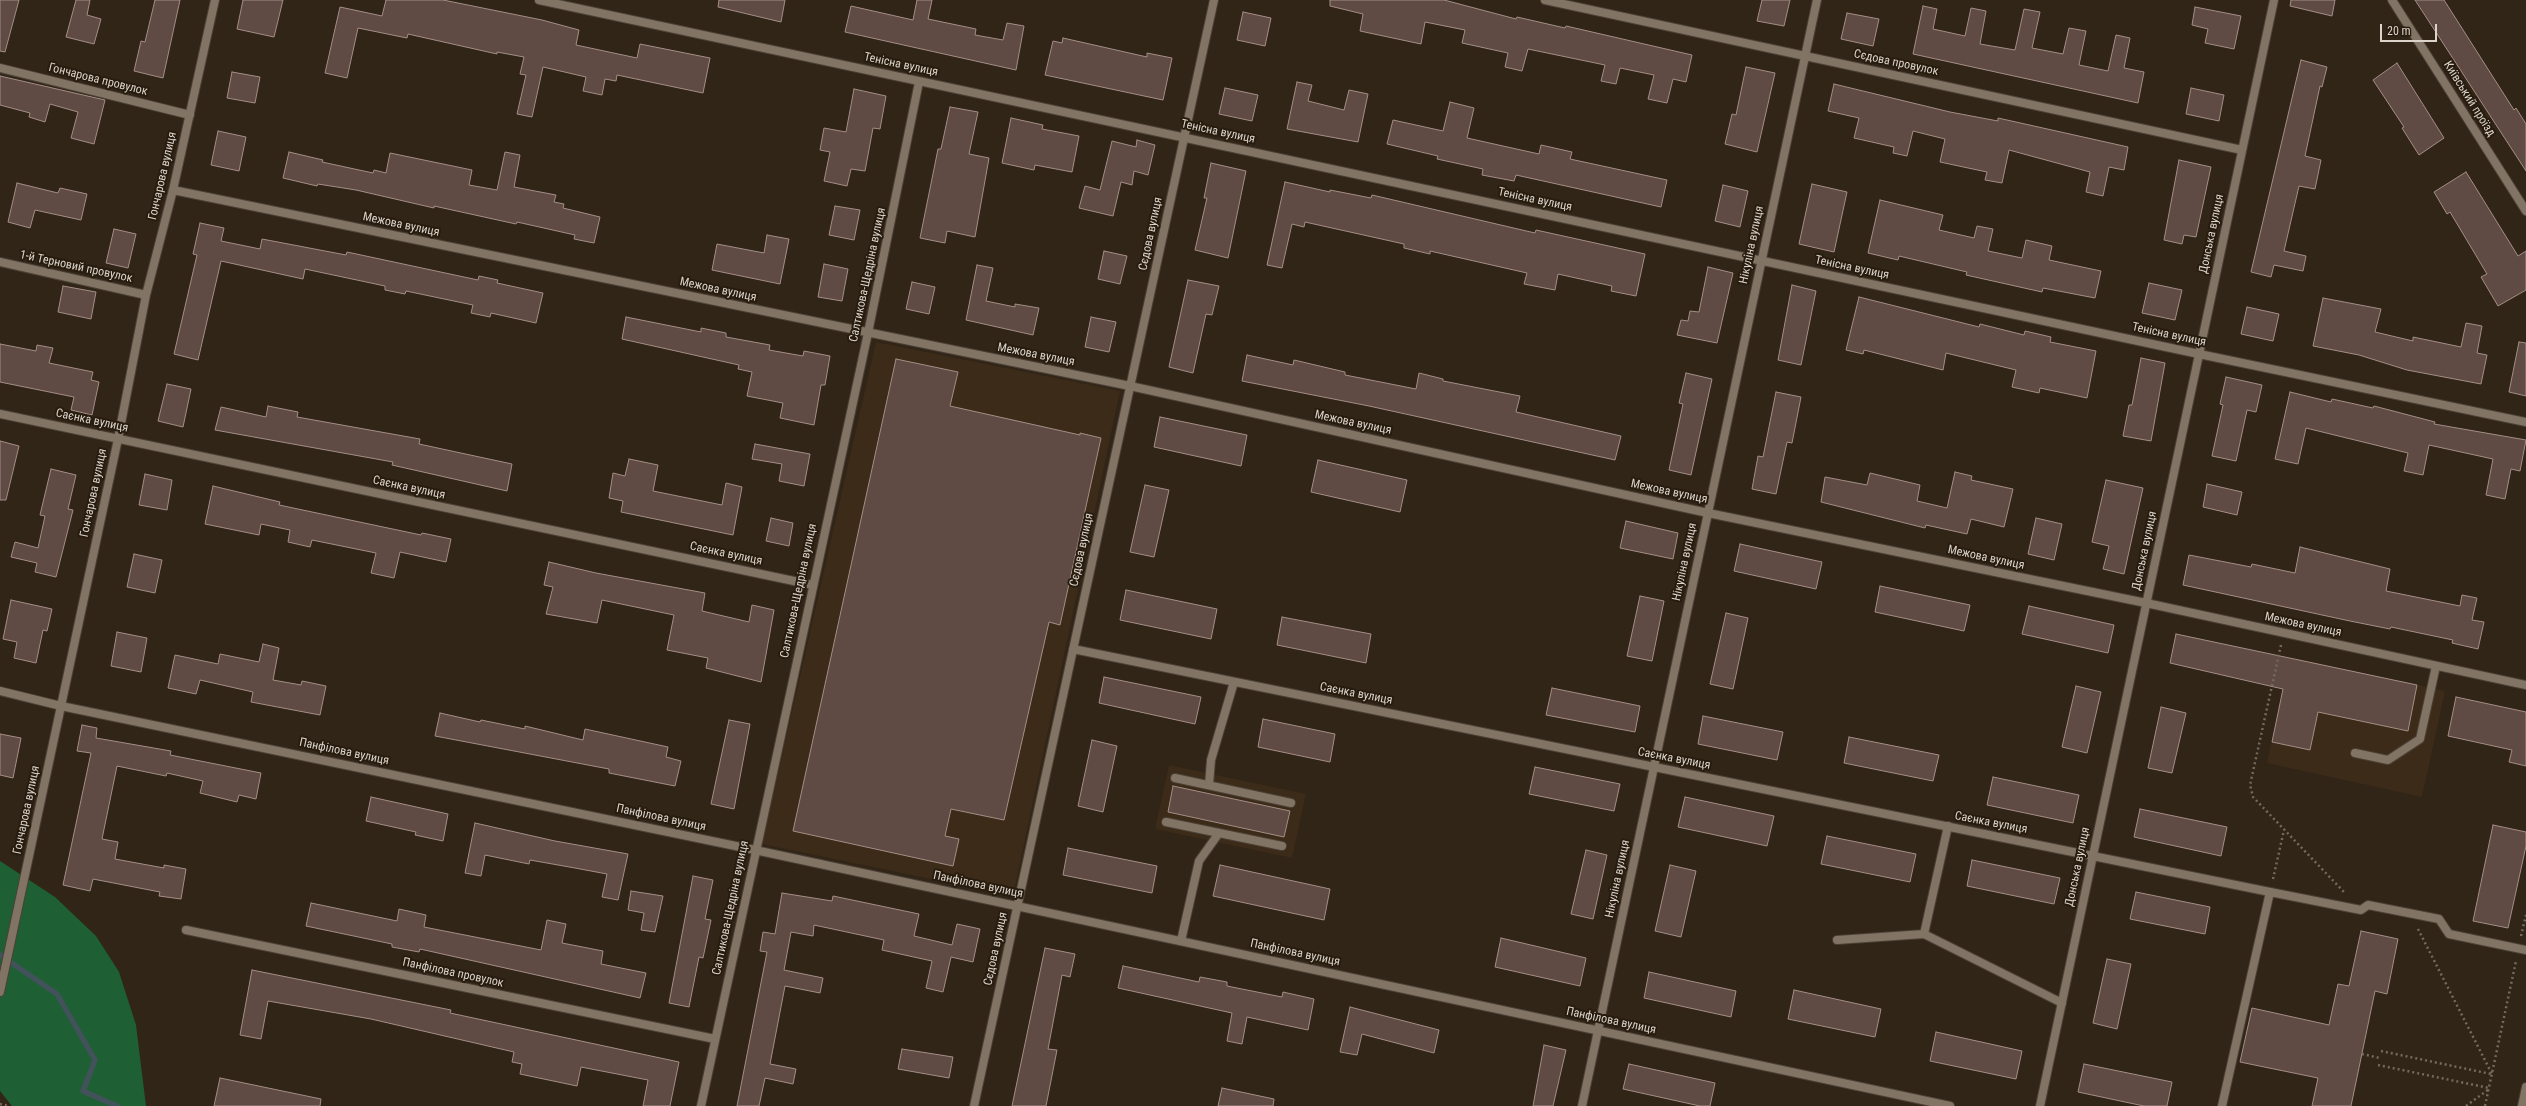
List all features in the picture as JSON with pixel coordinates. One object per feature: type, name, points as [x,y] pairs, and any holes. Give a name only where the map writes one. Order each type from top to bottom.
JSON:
[{"type":"street","name":"Гончарова вулиця","points":[[0,992],[118,438],[146,295],[173,190],[215,0]]},
{"type":"street","name":"Тенісна вулиця","points":[[539,0],[2199,354],[2526,422]]},
{"type":"street","name":"Сєдова вулиця","points":[[974,1106],[1214,0]]},
{"type":"street","name":"Сєдова провулок","points":[[1545,0],[2242,150]]},
{"type":"street","name":"Нікуліна вулиця","points":[[1582,1106],[1817,0]]},
{"type":"street","name":"Донська вулиця","points":[[2040,1106],[2274,0]]},
{"type":"street","name":"Київський проїзд","points":[[2392,0],[2526,211]]},
{"type":"street","name":"Гончарова провулок","points":[[0,68],[190,115]]},
{"type":"street","name":"Салтикова-Щедріна вулиця","points":[[701,1106],[755,850],[868,333],[920,82]]},
{"type":"street","name":"Межова вулиця","points":[[173,190],[1130,386],[1708,513],[2146,603],[2526,685]]},
{"type":"street","name":"1-й Терновий провулок","points":[[0,262],[146,295]]},
{"type":"street","name":"Саєнка вулиця","points":[[0,414],[813,585]]},
{"type":"street","name":"Саєнка вулиця","points":[[1073,649],[2360,910],[2368,905],[2438,919],[2449,934],[2522,950]]},
{"type":"street","points":[[2356,753],[2388,760],[2420,739],[2436,666]]},
{"type":"street","points":[[1209,785],[1211,760],[1234,682]]},
{"type":"street","name":"Панфілова вулиця","points":[[0,691],[61,706],[755,850],[1950,1106]]},
{"type":"street","points":[[1175,778],[1291,803]]},
{"type":"street","points":[[1166,822],[1282,846]]},
{"type":"street","points":[[1924,934],[1948,826]]},
{"type":"street","points":[[1181,941],[1199,861],[1219,833]]},
{"type":"street","points":[[2222,1106],[2270,892]]},
{"type":"street","name":"Панфілова провулок","points":[[186,930],[716,1039]]},
{"type":"street","points":[[1837,940],[1924,934],[2062,1003]]},
{"type":"street","points":[[2522,1106],[2526,1087]]},
{"type":"path","points":[[2283,633],[2250,785],[2254,797],[2360,910]]},
{"type":"path","points":[[2270,892],[2284,830]]},
{"type":"path","points":[[2410,914],[2492,1074]]},
{"type":"path","points":[[2485,1106],[2522,950],[2526,915]]},
{"type":"path","points":[[2382,1052],[2492,1074]]},
{"type":"path","points":[[2362,1054],[2380,1058]]},
{"type":"path","points":[[2378,1065],[2489,1088]]},
{"type":"path","points":[[2466,1106],[2489,1088]]},
{"type":"path","points":[[0,1104],[9,1106]]},
{"type":"shaded area","points":[[876,342],[1120,391],[1013,896],[762,844]]},
{"type":"shaded area","points":[[2290,657],[2445,691],[2422,797],[2267,763]]},
{"type":"shaded area","points":[[1169,765],[1306,794],[1292,858],[1155,829]]},
{"type":"green space","points":[[0,861],[55,897],[96,936],[119,972],[136,1025],[146,1106],[12,1106],[0,1091]]},
{"type":"building","points":[[0,0],[19,0],[5,52],[0,51]]},
{"type":"building","points":[[76,0],[90,0],[87,15],[101,19],[94,44],[66,37]]},
{"type":"building","points":[[155,0],[180,0],[163,78],[134,71],[141,41],[145,42]]},
{"type":"building","points":[[243,0],[283,0],[274,37],[237,29]]},
{"type":"building","points":[[386,0],[443,0],[542,20],[579,30],[576,45],[637,58],[640,44],[710,58],[703,93],[617,75],[616,81],[605,79],[602,95],[583,91],[586,77],[543,67],[532,117],[517,114],[526,75],[520,74],[524,57],[497,52],[497,54],[408,34],[407,38],[358,28],[347,78],[325,73],[340,7],[382,16]]},
{"type":"building","points":[[719,0],[785,0],[781,22],[718,7]]},
{"type":"building","points":[[917,0],[932,0],[928,19],[976,29],[975,35],[1003,40],[1007,23],[1024,26],[1016,70],[845,32],[851,6],[913,20]]},
{"type":"building","points":[[1330,0],[1444,0],[1516,19],[1517,17],[1565,28],[1566,26],[1692,55],[1686,82],[1673,79],[1667,103],[1648,99],[1654,75],[1620,68],[1616,84],[1601,81],[1605,65],[1528,49],[1522,71],[1505,67],[1508,53],[1462,43],[1465,30],[1425,22],[1421,44],[1360,31],[1363,14],[1330,6]]},
{"type":"building","points":[[1762,0],[1790,0],[1784,26],[1757,21]]},
{"type":"building","points":[[2291,0],[2335,0],[2332,16],[2290,6]]},
{"type":"building","points":[[2415,0],[2444,0],[2514,110],[2516,108],[2526,124],[2526,171]]},
{"type":"building","points":[[1923,6],[1937,9],[1933,29],[1965,36],[1971,8],[1986,11],[1980,44],[2015,50],[2024,9],[2040,12],[2032,48],[2063,54],[2069,28],[2086,31],[2079,65],[2108,71],[2116,35],[2130,38],[2124,68],[2144,72],[2138,103],[1913,54]]},
{"type":"building","points":[[2195,7],[2241,16],[2234,49],[2205,43],[2208,29],[2192,25]]},
{"type":"building","points":[[1243,12],[1271,18],[1265,46],[1237,40]]},
{"type":"building","points":[[1847,13],[1879,19],[1873,46],[1841,39]]},
{"type":"building","points":[[1063,38],[1147,57],[1147,53],[1172,58],[1163,100],[1045,75],[1053,41],[1062,43]]},
{"type":"building","points":[[2301,60],[2327,67],[2322,87],[2320,86],[2305,156],[2321,160],[2315,189],[2299,186],[2284,251],[2306,256],[2303,271],[2274,265],[2271,277],[2251,272]]},
{"type":"building","points":[[2397,63],[2444,138],[2419,155],[2402,128],[2404,127],[2373,80]]},
{"type":"building","points":[[1746,67],[1775,73],[1757,152],[1725,144],[1732,114],[1736,115]]},
{"type":"building","points":[[232,72],[260,77],[255,103],[227,98]]},
{"type":"building","points":[[0,76],[105,100],[94,144],[71,138],[78,112],[50,104],[45,122],[29,117],[30,113],[0,105]]},
{"type":"building","points":[[1297,82],[1312,85],[1308,101],[1344,110],[1349,90],[1368,94],[1358,142],[1287,129]]},
{"type":"building","points":[[1834,84],[1950,112],[1998,121],[1998,118],[2128,147],[2124,170],[2109,167],[2103,196],[2086,192],[2090,172],[2009,150],[2002,183],[1985,180],[1987,172],[1940,162],[1945,139],[1913,131],[1907,156],[1893,153],[1894,147],[1854,138],[1859,118],[1828,111]]},
{"type":"building","points":[[1225,88],[1258,95],[1252,121],[1219,114]]},
{"type":"building","points":[[2191,88],[2224,95],[2219,121],[2186,114]]},
{"type":"building","points":[[854,89],[886,96],[880,129],[873,128],[865,171],[851,169],[847,186],[824,181],[830,152],[820,150],[824,128],[846,132]]},
{"type":"building","points":[[1450,102],[1474,108],[1467,138],[1539,154],[1541,145],[1572,152],[1570,159],[1667,180],[1661,207],[1516,175],[1514,181],[1482,175],[1483,169],[1437,159],[1438,156],[1387,144],[1393,120],[1443,131]]},
{"type":"building","points":[[950,107],[978,112],[969,154],[989,158],[975,237],[947,231],[945,243],[920,238],[938,149],[941,149]]},
{"type":"building","points":[[1011,118],[1043,125],[1042,129],[1079,136],[1072,172],[1035,165],[1034,170],[1002,163]]},
{"type":"building","points":[[218,131],[246,137],[239,171],[211,165]]},
{"type":"building","points":[[1137,140],[1155,145],[1148,175],[1134,171],[1132,185],[1121,182],[1113,216],[1079,208],[1085,186],[1100,190],[1112,141],[1136,147]]},
{"type":"building","points":[[289,152],[323,160],[322,162],[373,173],[374,170],[386,173],[390,153],[472,170],[469,185],[497,190],[505,152],[520,155],[514,187],[556,195],[554,202],[564,204],[563,208],[600,217],[594,243],[574,239],[575,235],[517,222],[516,224],[434,206],[434,208],[356,190],[318,184],[317,186],[283,178]]},
{"type":"building","points":[[2179,160],[2211,167],[2196,237],[2184,235],[2182,244],[2164,240]]},
{"type":"building","points":[[1211,163],[1246,171],[1228,258],[1195,250],[1207,198],[1204,198]]},
{"type":"building","points":[[2466,172],[2518,256],[2526,251],[2526,290],[2498,306],[2481,277],[2487,274],[2450,212],[2447,214],[2434,192]]},
{"type":"building","points":[[1285,182],[1330,192],[1330,190],[1371,198],[1372,195],[1535,233],[1536,230],[1645,254],[1636,296],[1611,291],[1612,286],[1558,274],[1555,290],[1524,284],[1527,273],[1430,251],[1430,254],[1404,248],[1404,244],[1305,222],[1304,227],[1292,224],[1282,268],[1267,265]]},
{"type":"building","points":[[17,183],[58,193],[60,188],[87,194],[81,220],[35,210],[30,228],[8,222]]},
{"type":"building","points":[[1812,184],[1847,192],[1834,252],[1799,244]]},
{"type":"building","points":[[1723,185],[1748,191],[1740,227],[1715,221]]},
{"type":"building","points":[[1880,200],[1943,215],[1939,230],[1974,238],[1977,226],[1993,229],[1988,251],[2022,258],[2026,240],[2052,246],[2049,260],[2101,271],[2095,298],[2043,288],[2042,292],[1966,275],[1967,272],[1899,256],[1898,260],[1868,253]]},
{"type":"building","points":[[835,206],[860,210],[854,240],[829,235]]},
{"type":"building","points":[[200,223],[224,228],[221,241],[260,249],[262,239],[346,255],[347,252],[478,280],[479,276],[498,280],[497,283],[543,293],[536,323],[491,313],[490,317],[471,313],[473,305],[406,291],[405,294],[385,290],[385,286],[305,269],[303,279],[221,261],[198,360],[174,354],[197,255],[193,254]]},
{"type":"building","points":[[114,229],[136,234],[128,268],[106,263]]},
{"type":"building","points":[[767,235],[789,239],[780,284],[712,270],[717,244],[764,253]]},
{"type":"building","points":[[1104,251],[1127,256],[1120,284],[1098,279]]},
{"type":"building","points":[[824,264],[848,269],[842,301],[818,297]]},
{"type":"building","points":[[977,265],[993,268],[986,301],[1015,307],[1015,304],[1039,308],[1033,335],[966,320]]},
{"type":"building","points":[[1708,267],[1733,273],[1717,343],[1677,335],[1681,320],[1688,321],[1690,311],[1699,312]]},
{"type":"building","points":[[1188,280],[1219,286],[1212,315],[1206,314],[1193,373],[1169,367]]},
{"type":"building","points":[[912,282],[935,287],[929,314],[906,309]]},
{"type":"building","points":[[2149,283],[2182,290],[2175,320],[2142,313]]},
{"type":"building","points":[[1792,285],[1816,291],[1801,365],[1778,360]]},
{"type":"building","points":[[63,286],[96,292],[91,319],[58,312]]},
{"type":"building","points":[[1859,297],[1979,327],[1980,324],[2024,335],[2025,331],[2051,337],[2050,342],[2096,351],[2087,398],[2040,388],[2039,393],[2012,387],[2016,370],[1946,353],[1943,370],[1864,350],[1863,354],[1846,350]]},
{"type":"building","points":[[2323,298],[2381,309],[2375,332],[2413,341],[2413,337],[2461,347],[2466,323],[2482,326],[2477,353],[2487,355],[2481,384],[2407,370],[2359,355],[2313,346]]},
{"type":"building","points":[[2247,307],[2279,314],[2273,341],[2241,334]]},
{"type":"building","points":[[626,317],[701,332],[701,328],[726,333],[726,337],[770,345],[769,350],[803,356],[804,351],[830,356],[825,385],[821,385],[814,425],[780,418],[783,403],[747,396],[752,372],[738,369],[739,365],[622,339]]},
{"type":"building","points":[[1091,317],[1116,322],[1109,352],[1085,347]]},
{"type":"building","points":[[2519,342],[2526,343],[2526,396],[2509,392]]},
{"type":"building","points":[[0,344],[36,351],[37,345],[53,348],[49,363],[93,372],[91,380],[99,382],[92,415],[71,410],[74,397],[0,382]]},
{"type":"building","points":[[1247,355],[1293,365],[1294,360],[1345,372],[1345,375],[1416,389],[1419,373],[1443,379],[1443,381],[1520,396],[1516,412],[1621,436],[1615,460],[1369,406],[1242,381]]},
{"type":"building","points":[[2141,358],[2165,363],[2151,441],[2123,436],[2129,405],[2132,405]]},
{"type":"building","points":[[896,359],[958,372],[950,406],[1080,435],[1080,433],[1101,438],[1060,625],[1049,622],[1004,820],[951,809],[945,836],[959,839],[953,866],[793,831]]},
{"type":"building","points":[[1686,373],[1712,379],[1691,475],[1669,470],[1683,404],[1679,403]]},
{"type":"building","points":[[2226,377],[2262,385],[2256,412],[2247,410],[2236,461],[2212,456],[2223,405],[2220,404]]},
{"type":"building","points":[[167,384],[191,389],[183,427],[158,421]]},
{"type":"building","points":[[1776,392],[1801,397],[1792,443],[1787,442],[1776,494],[1752,489],[1758,456],[1763,457]]},
{"type":"building","points":[[2290,392],[2331,402],[2332,399],[2373,408],[2374,406],[2435,422],[2434,424],[2526,440],[2520,471],[2511,469],[2505,499],[2486,495],[2493,459],[2429,445],[2423,475],[2404,471],[2408,453],[2306,428],[2298,464],[2275,459]]},
{"type":"building","points":[[268,406],[298,412],[297,417],[420,439],[419,444],[512,464],[507,491],[392,465],[393,462],[215,430],[221,407],[266,417]]},
{"type":"building","points":[[1160,417],[1247,435],[1241,466],[1154,447]]},
{"type":"building","points":[[0,441],[19,446],[6,500],[0,500]]},
{"type":"building","points":[[755,444],[810,454],[804,486],[779,481],[782,464],[752,459]]},
{"type":"building","points":[[629,459],[658,465],[653,491],[722,505],[726,483],[742,487],[733,535],[621,512],[623,501],[609,498],[613,473],[625,476]]},
{"type":"building","points":[[1318,460],[1407,480],[1400,512],[1311,492]]},
{"type":"building","points":[[51,469],[76,475],[68,509],[73,510],[56,577],[35,572],[37,563],[11,557],[15,542],[38,548],[45,516],[40,515]]},
{"type":"building","points":[[1955,472],[1972,476],[1971,480],[2013,489],[2004,527],[1971,519],[1967,534],[1926,525],[1925,528],[1821,502],[1825,477],[1867,485],[1870,473],[1920,485],[1917,501],[1947,508]]},
{"type":"building","points":[[145,474],[172,480],[167,510],[139,505]]},
{"type":"building","points":[[2106,480],[2143,488],[2124,574],[2103,569],[2109,546],[2092,542]]},
{"type":"building","points":[[2207,484],[2242,492],[2237,515],[2203,507]]},
{"type":"building","points":[[1145,485],[1169,490],[1154,557],[1130,552]]},
{"type":"building","points":[[213,486],[280,502],[279,505],[421,535],[422,533],[451,539],[446,562],[400,552],[394,578],[371,573],[376,553],[312,540],[310,547],[288,542],[290,530],[261,524],[259,535],[205,524]]},
{"type":"building","points":[[771,518],[793,523],[789,546],[766,541]]},
{"type":"building","points":[[2036,518],[2062,524],[2054,560],[2028,554]]},
{"type":"building","points":[[1626,521],[1678,533],[1673,559],[1620,548]]},
{"type":"building","points":[[1740,544],[1822,562],[1816,589],[1734,571]]},
{"type":"building","points":[[2300,547],[2390,569],[2386,591],[2460,606],[2462,595],[2477,598],[2472,620],[2484,622],[2478,649],[2452,643],[2453,640],[2391,627],[2390,629],[2350,621],[2183,585],[2189,555],[2251,567],[2252,564],[2295,573]]},
{"type":"building","points":[[134,554],[162,560],[155,593],[127,587]]},
{"type":"building","points":[[549,562],[596,573],[705,593],[702,611],[749,622],[752,605],[774,610],[761,682],[706,668],[708,658],[667,650],[674,615],[602,600],[597,623],[546,614],[553,587],[544,585]]},
{"type":"building","points":[[1880,586],[1970,605],[1964,631],[1875,612]]},
{"type":"building","points":[[1126,590],[1217,609],[1211,639],[1120,620]]},
{"type":"building","points":[[1640,596],[1664,601],[1652,661],[1627,656]]},
{"type":"building","points":[[11,600],[52,609],[47,631],[43,630],[36,663],[14,658],[17,642],[3,639]]},
{"type":"building","points":[[2029,606],[2114,625],[2108,653],[2022,634]]},
{"type":"building","points":[[1726,613],[1748,618],[1733,689],[1710,684]]},
{"type":"building","points":[[1282,617],[1371,634],[1366,663],[1277,645]]},
{"type":"building","points":[[117,632],[147,638],[141,672],[111,666]]},
{"type":"building","points":[[2176,634],[2417,685],[2408,731],[2318,712],[2310,750],[2272,742],[2283,689],[2170,663]]},
{"type":"building","points":[[263,644],[279,648],[273,680],[301,685],[302,681],[326,686],[320,715],[251,702],[253,692],[200,680],[196,694],[168,688],[175,655],[218,664],[220,654],[259,662]]},
{"type":"building","points":[[1104,677],[1201,697],[1195,724],[1099,703]]},
{"type":"building","points":[[2076,686],[2101,692],[2087,753],[2062,747]]},
{"type":"building","points":[[1552,688],[1640,706],[1635,732],[1546,715]]},
{"type":"building","points":[[2456,697],[2526,712],[2526,766],[2509,762],[2512,750],[2448,736]]},
{"type":"building","points":[[2161,707],[2186,713],[2172,773],[2148,768]]},
{"type":"building","points":[[440,713],[480,722],[481,720],[525,729],[525,726],[583,740],[585,729],[668,747],[666,757],[681,761],[675,786],[609,773],[609,769],[435,736]]},
{"type":"building","points":[[1703,716],[1783,732],[1777,760],[1698,744]]},
{"type":"building","points":[[1263,719],[1335,734],[1330,762],[1258,747]]},
{"type":"building","points":[[729,720],[750,724],[734,809],[711,804]]},
{"type":"building","points":[[82,725],[97,728],[96,738],[171,751],[170,755],[261,773],[256,799],[239,795],[237,802],[200,793],[203,781],[167,773],[166,776],[117,766],[102,839],[118,842],[115,859],[164,868],[164,865],[186,869],[181,899],[159,896],[160,892],[93,879],[90,891],[63,885],[91,753],[77,751]]},
{"type":"building","points":[[0,734],[21,738],[13,778],[0,775]]},
{"type":"building","points":[[1849,737],[1939,755],[1933,781],[1844,763]]},
{"type":"building","points":[[1092,740],[1117,746],[1103,812],[1078,806]]},
{"type":"building","points":[[1535,767],[1620,784],[1614,811],[1529,794]]},
{"type":"building","points":[[1993,777],[2079,795],[2073,823],[1987,805]]},
{"type":"building","points":[[1173,786],[1290,811],[1284,837],[1168,812]]},
{"type":"building","points":[[371,797],[448,814],[443,841],[415,835],[416,832],[366,821]]},
{"type":"building","points":[[1685,797],[1774,816],[1767,846],[1678,827]]},
{"type":"building","points":[[2140,809],[2227,827],[2221,856],[2134,837]]},
{"type":"building","points":[[475,823],[555,841],[628,854],[618,900],[602,897],[607,874],[530,860],[529,864],[485,855],[481,876],[465,873]]},
{"type":"building","points":[[2493,825],[2526,832],[2526,846],[2508,928],[2473,921]]},
{"type":"building","points":[[1827,836],[1916,854],[1910,882],[1821,864]]},
{"type":"building","points":[[1068,848],[1157,866],[1152,893],[1063,875]]},
{"type":"building","points":[[1586,850],[1607,855],[1593,919],[1571,914]]},
{"type":"building","points":[[1972,860],[2060,878],[2054,904],[1967,886]]},
{"type":"building","points":[[1220,865],[1330,889],[1324,920],[1213,896]]},
{"type":"building","points":[[1670,865],[1696,871],[1681,937],[1655,931]]},
{"type":"building","points":[[693,876],[713,880],[705,919],[711,920],[703,958],[699,957],[689,1007],[669,1003]]},
{"type":"building","points":[[631,891],[663,896],[655,932],[641,930],[644,913],[628,910]]},
{"type":"building","points":[[2136,892],[2210,907],[2205,934],[2130,919]]},
{"type":"building","points":[[782,893],[832,901],[833,896],[919,914],[914,936],[952,945],[957,924],[980,929],[973,962],[951,957],[943,992],[926,988],[932,961],[882,950],[884,940],[814,925],[813,936],[791,932],[784,970],[823,978],[820,993],[785,986],[770,1064],[796,1069],[793,1084],[765,1078],[759,1106],[737,1106],[767,952],[760,951],[763,932],[775,934]]},
{"type":"building","points":[[311,903],[397,921],[399,909],[426,915],[424,927],[541,950],[547,920],[566,924],[562,943],[603,951],[601,964],[646,973],[640,998],[420,949],[419,952],[392,947],[392,944],[306,926]]},
{"type":"building","points":[[2361,931],[2398,939],[2387,994],[2375,991],[2351,1106],[2312,1106],[2318,1078],[2240,1062],[2252,1008],[2329,1025],[2338,984],[2349,986]]},
{"type":"building","points":[[1501,938],[1586,958],[1580,986],[1495,967]]},
{"type":"building","points":[[1045,948],[1075,954],[1070,977],[1062,975],[1048,1049],[1057,1050],[1046,1106],[1012,1106]]},
{"type":"building","points":[[2107,959],[2131,964],[2117,1029],[2093,1023]]},
{"type":"building","points":[[1123,966],[1199,982],[1200,977],[1227,982],[1227,986],[1282,997],[1283,992],[1314,999],[1308,1030],[1247,1017],[1242,1044],[1227,1041],[1232,1013],[1118,988]]},
{"type":"building","points":[[252,970],[451,1010],[450,1013],[679,1062],[670,1106],[643,1106],[648,1080],[581,1067],[577,1086],[520,1074],[522,1064],[512,1062],[514,1052],[371,1019],[268,1001],[261,1039],[240,1035]]},
{"type":"building","points":[[1649,972],[1736,991],[1731,1017],[1644,998]]},
{"type":"building","points":[[1794,990],[1881,1009],[1875,1037],[1788,1019]]},
{"type":"building","points":[[1350,1007],[1439,1030],[1434,1053],[1362,1034],[1357,1055],[1340,1052]]},
{"type":"building","points":[[1936,1032],[2022,1051],[2016,1079],[1930,1061]]},
{"type":"building","points":[[1544,1045],[1566,1050],[1553,1106],[1533,1106]]},
{"type":"building","points":[[902,1049],[953,1057],[949,1078],[898,1069]]},
{"type":"building","points":[[1629,1064],[1715,1083],[1710,1106],[1700,1106],[1623,1089]]},
{"type":"building","points":[[2084,1064],[2172,1082],[2167,1106],[2144,1106],[2078,1092]]},
{"type":"building","points":[[220,1078],[321,1099],[320,1106],[214,1106]]},
{"type":"building","points":[[1222,1088],[1274,1099],[1273,1106],[1218,1106]]},
{"type":"waterway","points":[[0,955],[57,994],[95,1060],[83,1091],[117,1106]]}]
